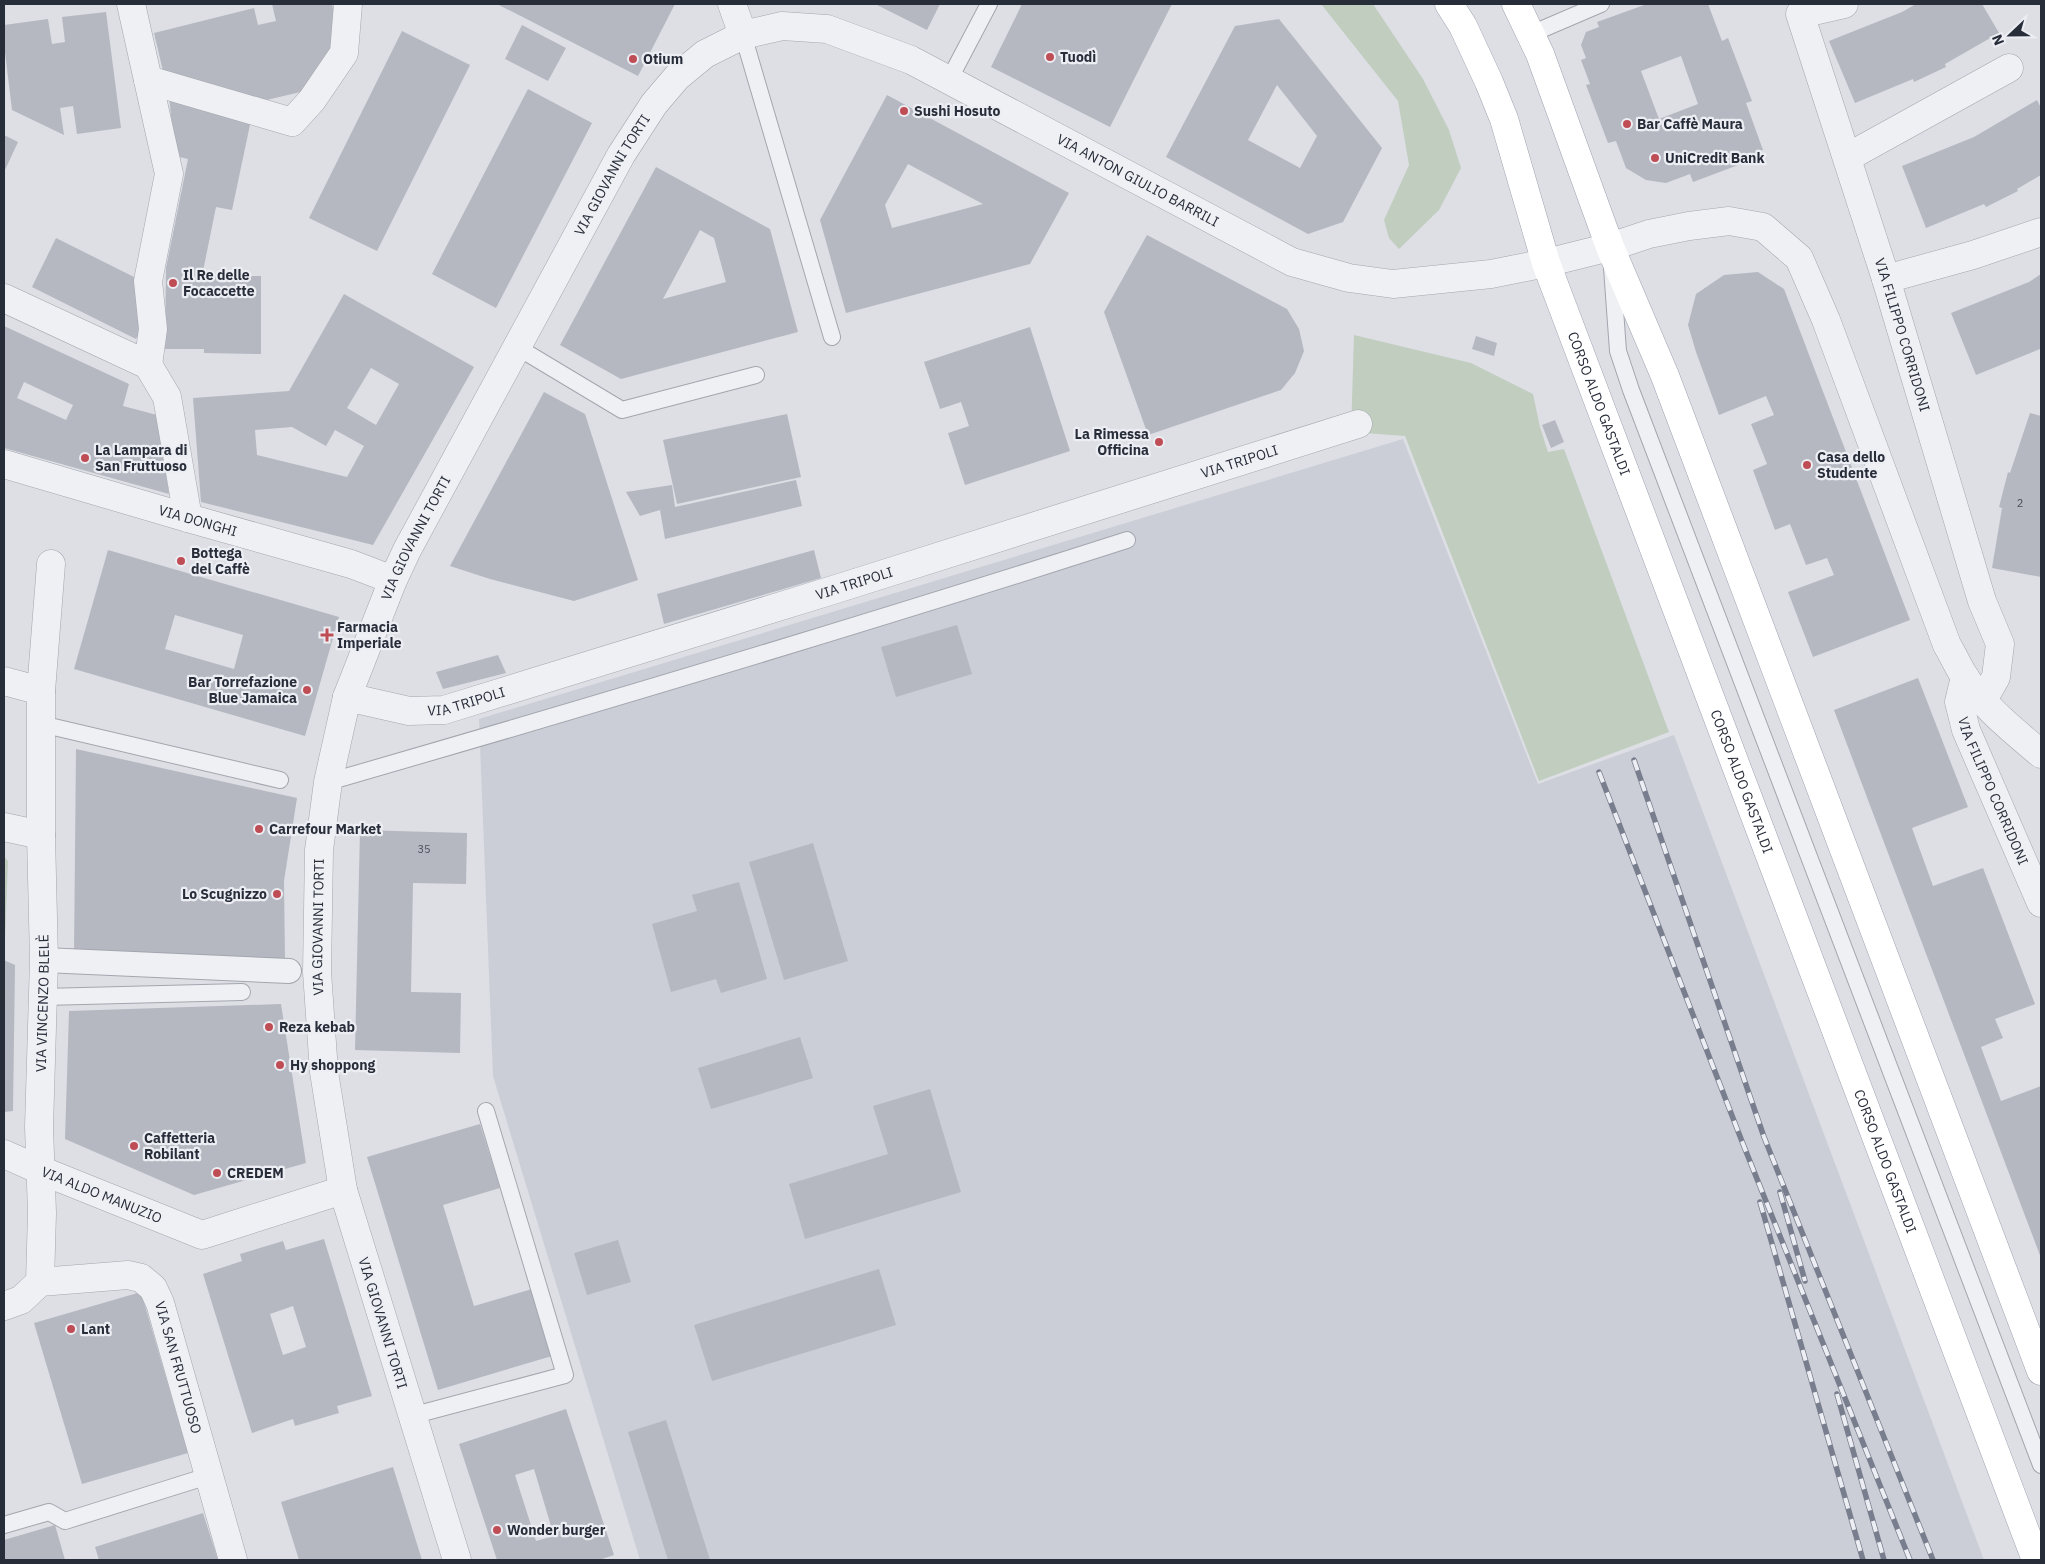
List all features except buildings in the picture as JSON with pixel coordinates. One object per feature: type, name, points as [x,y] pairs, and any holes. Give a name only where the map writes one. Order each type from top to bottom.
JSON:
[{"type":"main road","name":"CORSO ALDO GASTALDI","points":[[1449,4],[1463,26],[1504,119],[1546,263],[2036,1560]]},
{"type":"main road","points":[[1516,4],[1540,54],[1610,247],[1664,376],[2041,1371]]},
{"type":"street","points":[[131,4],[169,174],[148,281],[153,329],[148,366]]},
{"type":"street","points":[[148,80],[292,122],[312,100],[344,53],[348,4]]},
{"type":"street","points":[[732,4],[743,35]]},
{"type":"street","name":"VIA FILIPPO CORRIDONI","points":[[1844,4],[1800,14],[1848,157],[1886,279],[1982,601],[2000,644],[1996,676],[1983,700]]},
{"type":"street","name":"VIA ANTON GIULIO BARRILI","points":[[743,35],[782,26],[827,29],[911,60],[1292,262],[1349,278],[1393,284],[1491,274],[1546,263]]},
{"type":"street","name":"VIA GIOVANNI TORTI","points":[[457,1560],[411,1416],[344,1190],[324,1072],[317,972],[318,850],[328,782],[347,697],[393,580],[407,550],[621,155],[654,104],[677,77],[705,54],[743,35]]},
{"type":"street","points":[[1848,157],[2009,68]]},
{"type":"street","name":"VIA FILIPPO CORRIDONI","points":[[1546,263],[1610,247],[1648,234],[1729,221],[1763,227],[1799,258],[1826,320],[1947,645],[1965,677],[1983,700],[2041,754]]},
{"type":"street","points":[[1886,279],[1974,255],[2041,232]]},
{"type":"street","points":[[4,298],[148,366],[167,397],[188,518]]},
{"type":"street","name":"VIA TRIPOLI","points":[[347,697],[409,711],[444,710],[824,593],[1358,424]]},
{"type":"street","name":"VIA DONGHI","points":[[4,464],[352,564],[393,580]]},
{"type":"street","name":"VIA VINCENZO BLELÈ","points":[[40,1282],[42,1213],[39,1127],[44,960],[41,835],[41,691],[51,564]]},
{"type":"street","name":"VIA FILIPPO CORRIDONI","points":[[1965,677],[1959,702],[1966,730],[2041,903]]},
{"type":"street","points":[[4,681],[41,691]]},
{"type":"street","points":[[4,827],[41,835]]},
{"type":"street","points":[[44,960],[289,971]]},
{"type":"street","name":"VIA ALDO MANUZIO","points":[[4,1154],[202,1235],[344,1190]]},
{"type":"street","name":"VIA SAN FRUTTUOSO","points":[[40,1282],[128,1275],[141,1278],[153,1288],[160,1303],[233,1560]]},
{"type":"street","points":[[4,1306],[21,1300],[40,1282]]},
{"type":"lane","points":[[949,80],[989,4]]},
{"type":"lane","points":[[1531,34],[1601,4]]},
{"type":"lane","points":[[743,35],[832,337]]},
{"type":"lane","points":[[1610,247],[1618,352],[1631,390],[2041,1465]]},
{"type":"lane","points":[[517,347],[622,410],[756,375]]},
{"type":"lane","points":[[328,782],[448,748],[916,607],[1127,540]]},
{"type":"lane","points":[[41,724],[280,780]]},
{"type":"lane","points":[[43,997],[242,992]]},
{"type":"lane","points":[[411,1416],[564,1375],[486,1111]]},
{"type":"lane","points":[[4,1525],[50,1512],[65,1521],[208,1476]]},
{"type":"shaded area","points":[[1403,439],[1538,784],[1674,735],[1984,1560],[640,1560],[493,1076],[479,719]]},
{"type":"green space","points":[[1321,4],[1373,4],[1423,79],[1449,130],[1461,168],[1439,210],[1399,249],[1389,238],[1384,220],[1409,165],[1398,101]]},
{"type":"green space","points":[[1354,335],[1471,363],[1533,394],[1548,452],[1564,449],[1669,732],[1539,781],[1405,436],[1351,432]]},
{"type":"green space","points":[[4,856],[8,861],[5,940],[4,940]]},
{"type":"railway","points":[[1634,760],[1764,1137],[1933,1560]]},
{"type":"railway","points":[[1599,772],[1743,1144],[1910,1560]]},
{"type":"railway","points":[[1780,1192],[1805,1281]]},
{"type":"railway","points":[[1760,1202],[1863,1560]]},
{"type":"railway","points":[[1837,1394],[1884,1560]]},
{"type":"place","name":"Tuodì","points":[[1050,57]]},
{"type":"place","name":"Otium","points":[[633,59]]},
{"type":"place","name":"Sushi Hosuto","points":[[904,111]]},
{"type":"place","name":"Bar Caffè Maura","points":[[1627,124]]},
{"type":"place","name":"UniCredit Bank","points":[[1655,158]]},
{"type":"place","name":"Il Re delle Focaccette","points":[[173,283]]},
{"type":"place","name":"La Rimessa Officina","points":[[1159,442]]},
{"type":"place","name":"La Lampara di San Fruttuoso","points":[[85,458]]},
{"type":"place","name":"Casa dello Studente","points":[[1807,465]]},
{"type":"place","name":"Bottega del Caffè","points":[[181,561]]},
{"type":"place","name":"Farmacia Imperiale","points":[[327,635]]},
{"type":"place","name":"Bar Torrefazione Blue Jamaica","points":[[307,690]]},
{"type":"place","name":"Carrefour Market","points":[[259,829]]},
{"type":"place","name":"Lo Scugnizzo","points":[[277,894]]},
{"type":"place","name":"Reza kebab","points":[[269,1027]]},
{"type":"place","name":"Hy shoppong","points":[[280,1065]]},
{"type":"place","name":"Caffetteria Robilant","points":[[134,1146]]},
{"type":"place","name":"CREDEM","points":[[217,1173]]},
{"type":"place","name":"Lant","points":[[71,1329]]},
{"type":"place","name":"Wonder burger","points":[[497,1530]]}]
